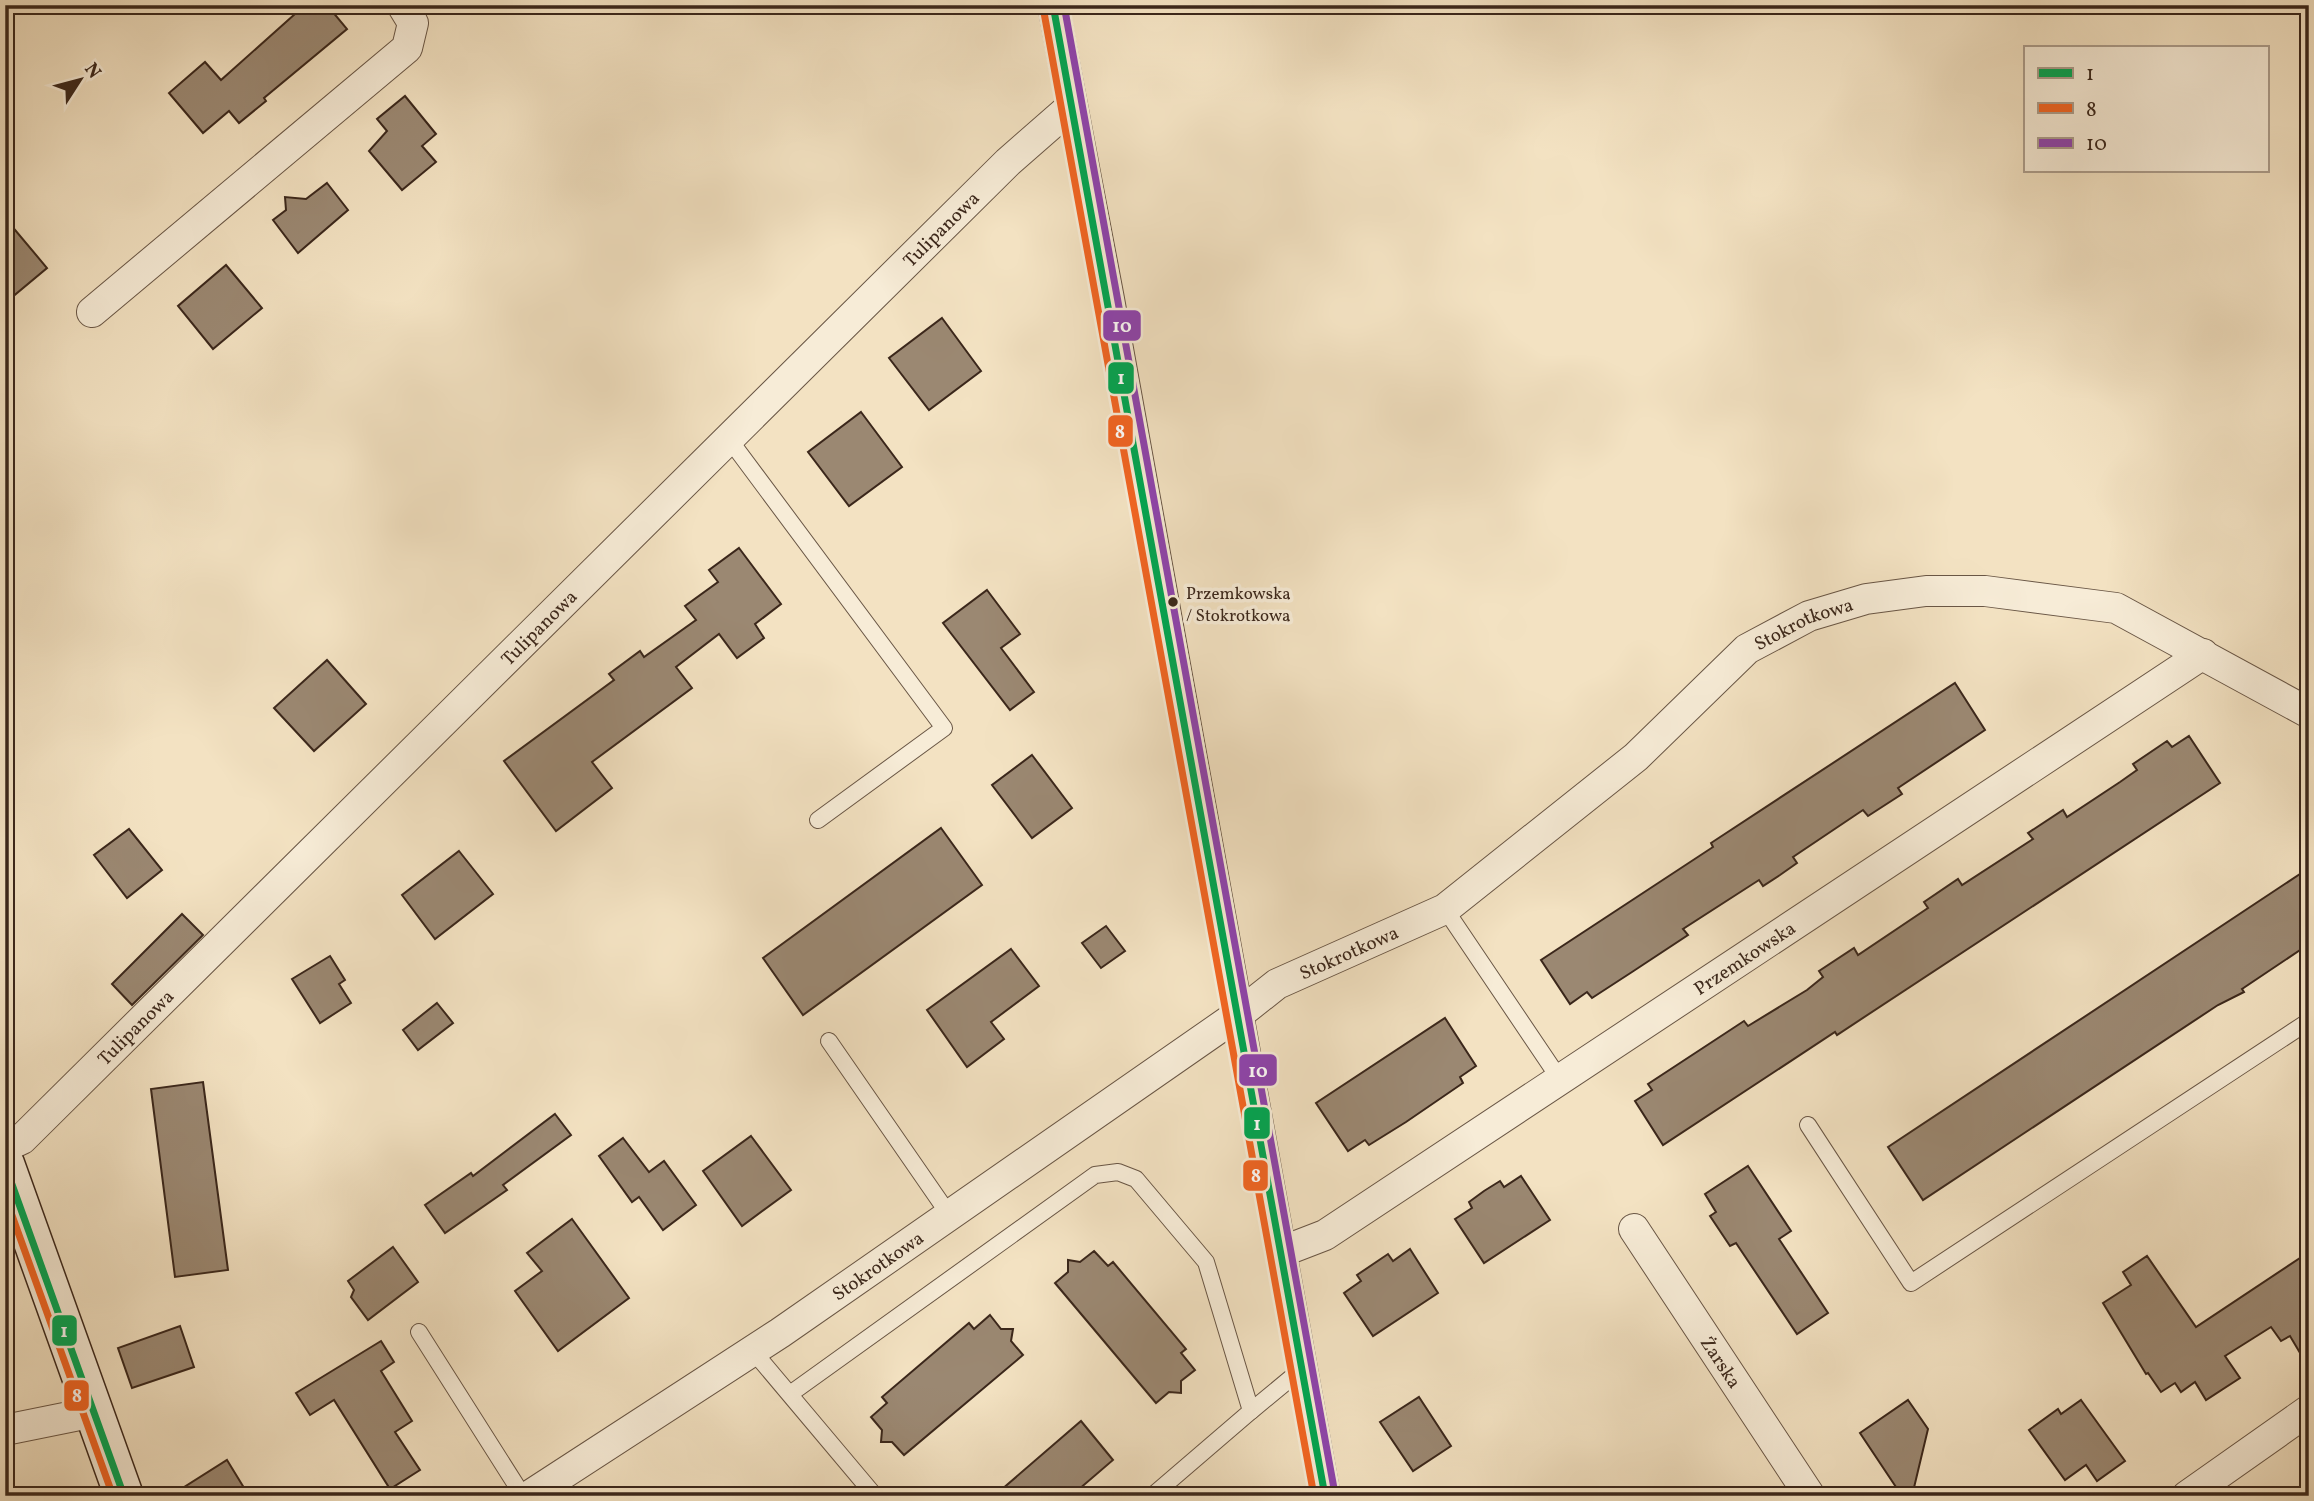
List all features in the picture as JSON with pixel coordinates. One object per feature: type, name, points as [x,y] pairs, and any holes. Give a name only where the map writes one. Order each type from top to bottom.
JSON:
[{"type":"street","points":[[92,312],[407,48],[413,23],[402,5]]},
{"type":"street","points":[[1053,5],[1325,1496]]},
{"type":"street","name":"Tulipanowa","points":[[5,1147],[22,1139],[1008,162],[1072,106]]},
{"type":"street","name":"Stokrotkowa","points":[[529,1496],[753,1351],[1239,1014],[1277,984],[1445,909],[1636,757],[1747,649],[1809,616],[1866,599],[1926,591],[1985,592],[2116,608],[2309,713]]},
{"type":"street","name":"Przemkowska","points":[[1280,1252],[1325,1236],[2203,654]]},
{"type":"street","points":[[5,1164],[124,1496]]},
{"type":"street","name":"Żarska","points":[[1634,1229],[1810,1496]]},
{"type":"street","points":[[2188,1496],[2309,1410]]},
{"type":"street","points":[[5,1430],[94,1412]]},
{"type":"lane","points":[[729,439],[944,728],[818,820]]},
{"type":"lane","points":[[1445,909],[1561,1081]]},
{"type":"lane","points":[[1808,1125],[1911,1283],[2309,1021]]},
{"type":"lane","points":[[829,1041],[950,1216]]},
{"type":"lane","points":[[790,1394],[1095,1175],[1118,1172],[1136,1179],[1206,1262],[1251,1411]]},
{"type":"lane","points":[[419,1332],[523,1496]]},
{"type":"lane","points":[[753,1351],[875,1496]]},
{"type":"lane","points":[[1152,1496],[1303,1368]]},
{"type":"building","points":[[305,5],[327,5],[347,29],[264,98],[266,101],[239,123],[229,111],[203,133],[169,93],[205,62],[221,80]]},
{"type":"building","points":[[405,96],[436,134],[422,146],[436,162],[402,190],[369,151],[387,131],[377,119]]},
{"type":"building","points":[[327,183],[348,210],[298,253],[273,220],[286,210],[285,197],[306,199]]},
{"type":"building","points":[[5,218],[47,268],[5,303]]},
{"type":"building","points":[[226,265],[262,308],[213,349],[178,306]]},
{"type":"building","points":[[942,318],[981,371],[929,410],[889,358]]},
{"type":"building","points":[[861,412],[902,467],[849,506],[808,452]]},
{"type":"building","points":[[739,548],[781,604],[755,624],[764,638],[737,658],[719,634],[676,667],[692,688],[592,762],[612,788],[556,831],[504,761],[614,680],[609,674],[640,651],[644,657],[696,620],[685,606],[718,582],[709,570]]},
{"type":"building","points":[[987,590],[1020,634],[1001,648],[1034,692],[1010,710],[943,623]]},
{"type":"building","points":[[327,660],[366,704],[314,751],[274,708]]},
{"type":"building","points":[[1955,683],[1985,730],[1898,788],[1902,794],[1868,816],[1863,810],[1793,857],[1797,863],[1780,875],[1763,886],[1759,880],[1683,929],[1688,935],[1632,972],[1592,998],[1587,992],[1570,1004],[1541,960],[1713,847],[1711,843]]},
{"type":"building","points":[[2189,736],[2220,783],[1837,1035],[1835,1032],[1663,1145],[1635,1101],[1652,1090],[1648,1084],[1744,1021],[1748,1026],[1807,990],[1823,977],[1819,971],[1854,948],[1858,955],[1928,908],[1924,902],[1958,879],[1962,885],[2033,839],[2028,833],[2063,810],[2067,817],[2120,782],[2137,770],[2133,764],[2167,741],[2172,747]]},
{"type":"building","points":[[1032,755],[1072,808],[1032,838],[992,785]]},
{"type":"building","points":[[941,828],[982,885],[803,1015],[763,958]]},
{"type":"building","points":[[129,829],[162,870],[127,898],[94,855]]},
{"type":"building","points":[[459,851],[493,894],[435,939],[402,895]]},
{"type":"building","points":[[2309,868],[2309,944],[2242,989],[2244,992],[2218,1005],[1923,1200],[1888,1147]]},
{"type":"building","points":[[182,914],[203,935],[132,1005],[112,984]]},
{"type":"building","points":[[1106,926],[1125,951],[1101,968],[1082,943]]},
{"type":"building","points":[[1011,949],[1039,986],[991,1022],[1004,1039],[967,1067],[927,1010]]},
{"type":"building","points":[[330,956],[345,980],[339,984],[351,1003],[320,1023],[292,979]]},
{"type":"building","points":[[437,1003],[453,1023],[418,1050],[403,1030]]},
{"type":"building","points":[[1445,1018],[1476,1066],[1460,1077],[1463,1083],[1406,1122],[1369,1145],[1365,1140],[1348,1151],[1316,1103]]},
{"type":"building","points":[[203,1082],[228,1270],[175,1277],[151,1089]]},
{"type":"building","points":[[555,1114],[571,1135],[503,1185],[507,1190],[445,1233],[425,1205],[471,1173],[473,1176]]},
{"type":"building","points":[[751,1136],[791,1190],[742,1226],[703,1171]]},
{"type":"building","points":[[623,1138],[649,1172],[664,1161],[696,1205],[663,1230],[639,1197],[632,1202],[599,1156]]},
{"type":"building","points":[[1748,1166],[1791,1231],[1779,1239],[1828,1313],[1797,1334],[1736,1243],[1730,1246],[1710,1216],[1716,1212],[1705,1194]]},
{"type":"building","points":[[1521,1176],[1550,1220],[1484,1263],[1455,1219],[1472,1208],[1469,1202],[1484,1191],[1500,1181],[1504,1187]]},
{"type":"building","points":[[572,1219],[629,1298],[558,1351],[515,1291],[542,1271],[527,1253]]},
{"type":"building","points":[[393,1247],[418,1282],[368,1320],[351,1297],[354,1290],[348,1281]]},
{"type":"building","points":[[1410,1249],[1438,1293],[1373,1336],[1344,1293],[1361,1281],[1357,1275],[1388,1254],[1393,1261]]},
{"type":"building","points":[[1094,1251],[1108,1266],[1113,1262],[1186,1349],[1181,1353],[1195,1370],[1181,1381],[1181,1393],[1169,1392],[1156,1403],[1055,1283],[1068,1272],[1068,1260],[1080,1262]]},
{"type":"building","points":[[2309,1252],[2309,1368],[2290,1336],[2281,1341],[2271,1327],[2225,1356],[2240,1378],[2206,1400],[2195,1382],[2181,1392],[2175,1383],[2161,1392],[2148,1373],[2146,1374],[2103,1303],[2131,1285],[2123,1272],[2147,1256],[2196,1327]]},
{"type":"building","points":[[990,1315],[1001,1329],[1013,1329],[1011,1341],[1023,1355],[904,1455],[892,1442],[881,1442],[882,1430],[871,1417],[887,1403],[882,1397],[969,1323],[974,1329]]},
{"type":"building","points":[[180,1326],[194,1367],[132,1388],[118,1348]]},
{"type":"building","points":[[381,1341],[394,1362],[381,1371],[412,1421],[395,1432],[420,1470],[390,1489],[334,1400],[310,1415],[296,1393]]},
{"type":"building","points":[[1419,1397],[1451,1446],[1413,1471],[1380,1422]]},
{"type":"building","points":[[1908,1400],[1928,1429],[1912,1496],[1902,1496],[1860,1433]]},
{"type":"building","points":[[2081,1400],[2125,1461],[2097,1481],[2086,1465],[2065,1480],[2029,1430],[2058,1409],[2061,1414]]},
{"type":"building","points":[[1081,1421],[1113,1460],[1071,1496],[994,1496]]},
{"type":"building","points":[[227,1460],[249,1496],[170,1496]]},
{"type":"transit line","name":"1","points":[[1053,5],[1325,1496]]},
{"type":"transit line","name":"10","points":[[1064,5],[1335,1494]]},
{"type":"transit line","name":"8","points":[[1043,7],[1314,1496]]},
{"type":"transit line","name":"1","points":[[5,1165],[124,1496]]},
{"type":"transit line","name":"8","points":[[5,1196],[113,1496]]},
{"type":"place","name":"Przemkowska / Stokrotkowa","points":[[1173,602]]}]
